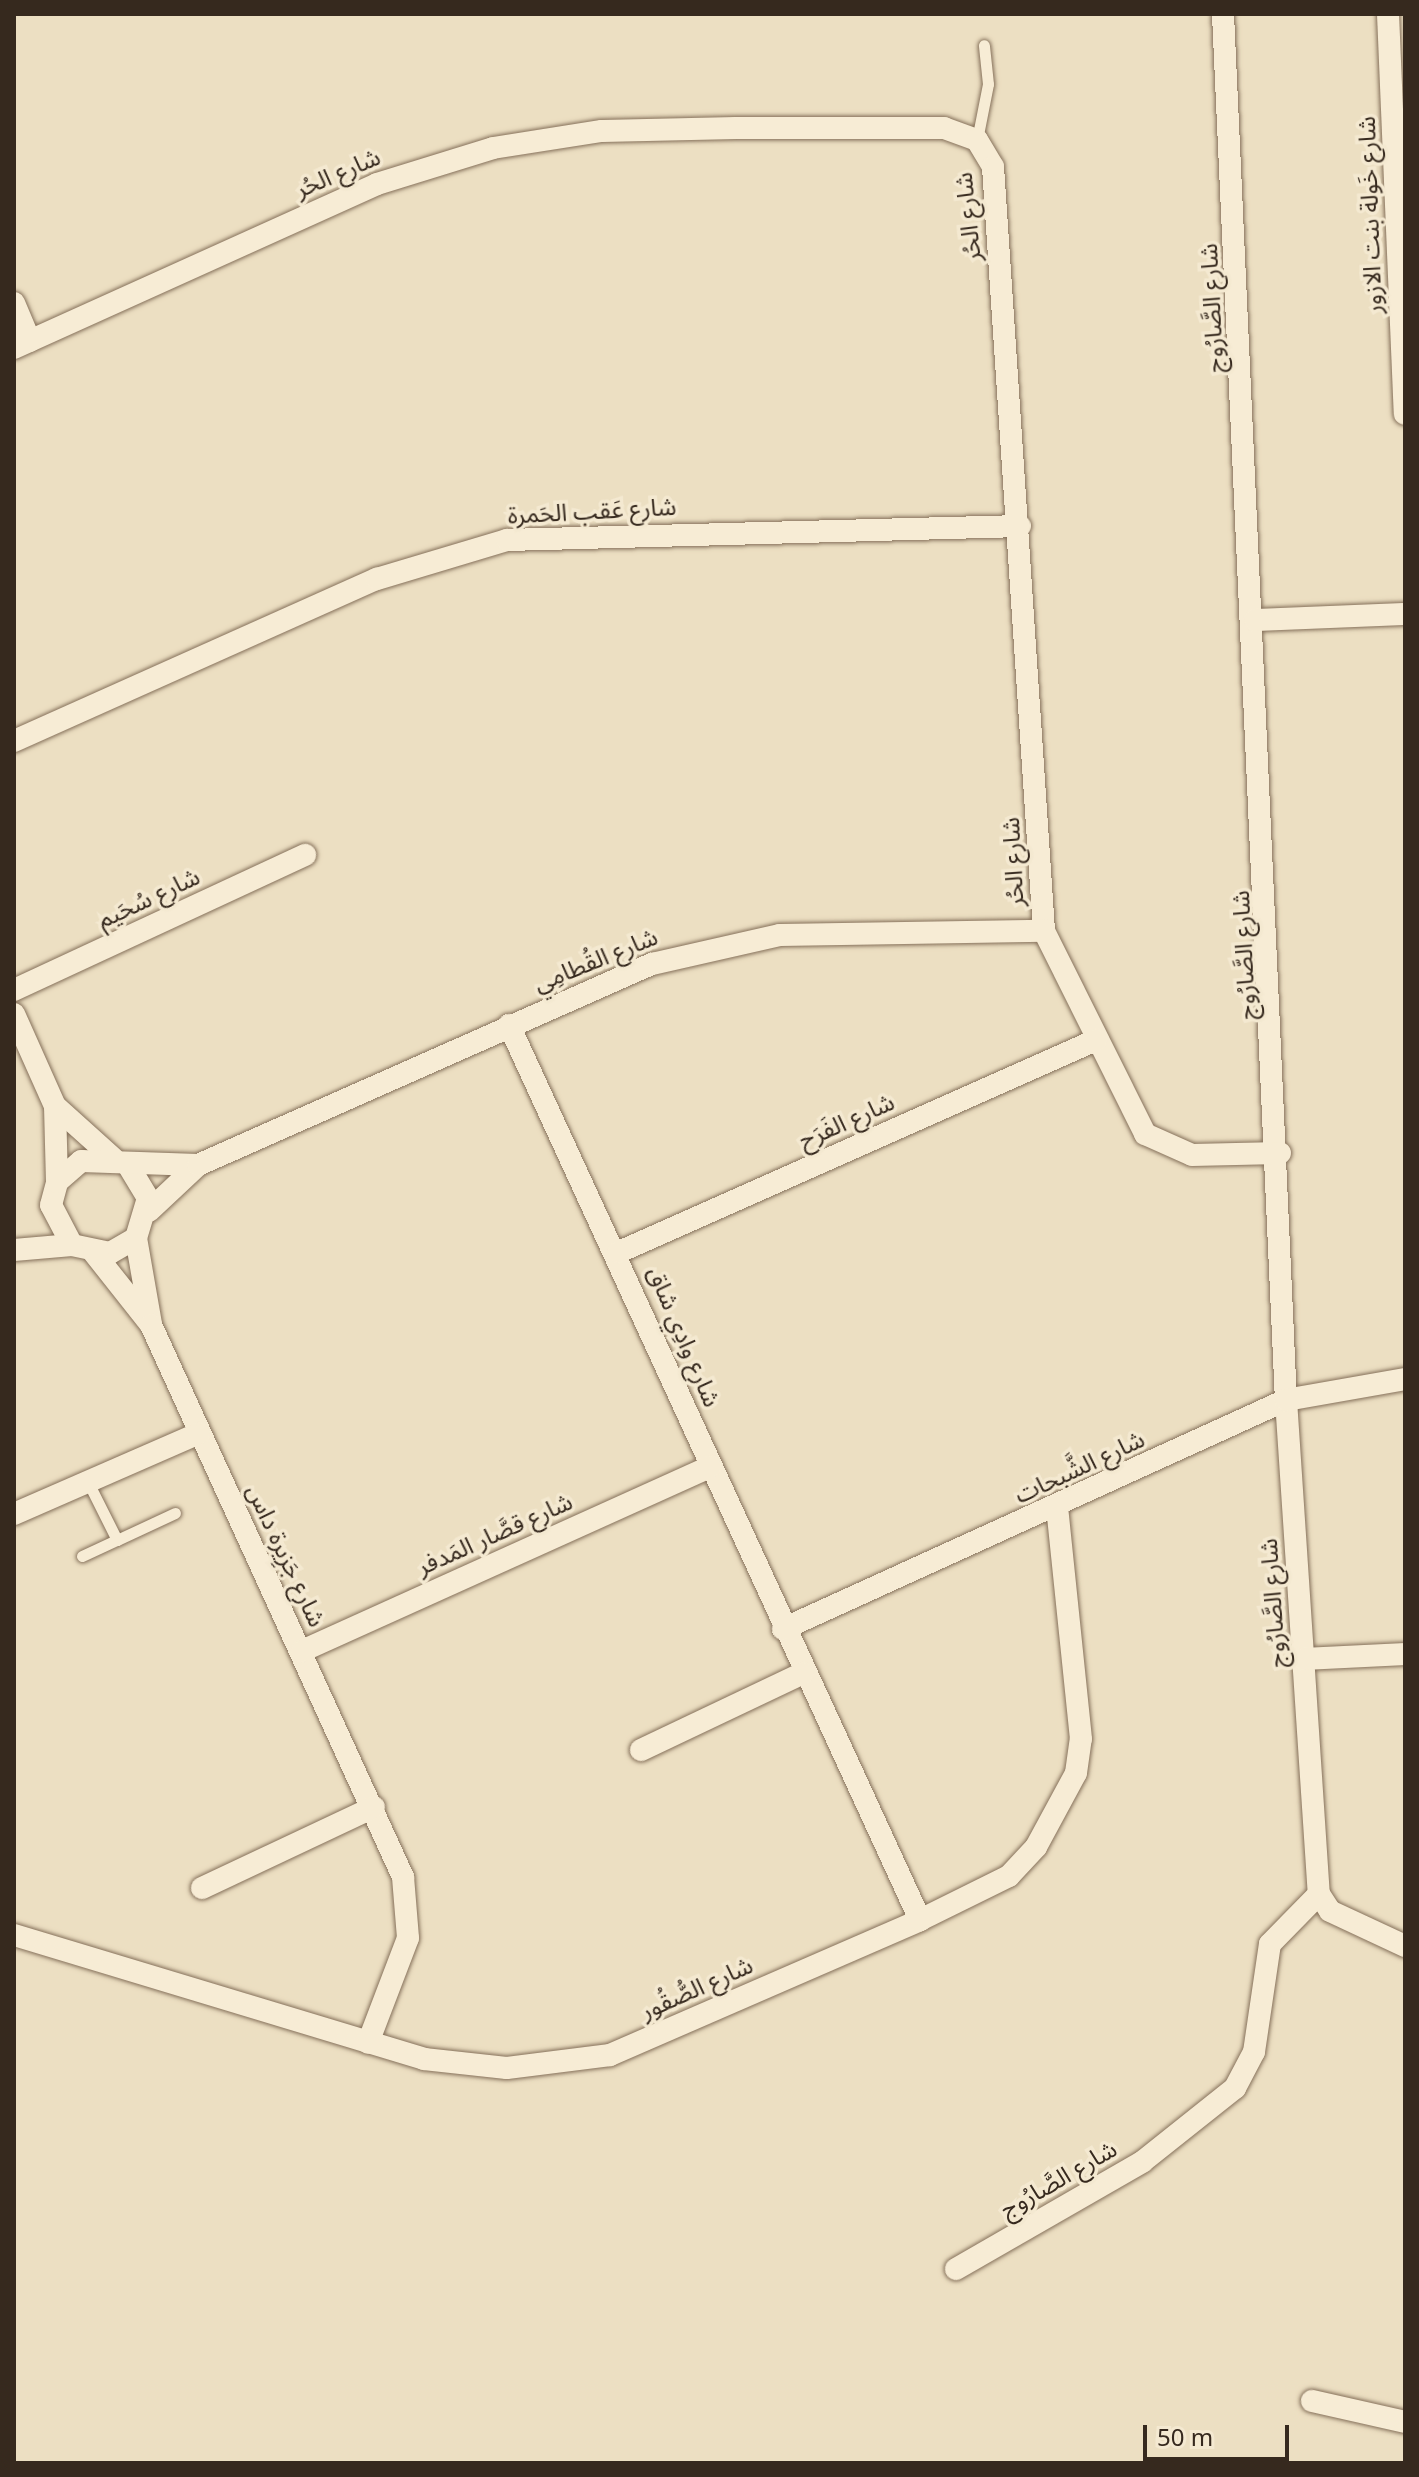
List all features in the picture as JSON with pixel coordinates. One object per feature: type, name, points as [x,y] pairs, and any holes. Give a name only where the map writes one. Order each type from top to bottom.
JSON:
[{"type":"street","name":"شارع الصَّارُوج","points":[[956,2269],[1142,2162],[1235,2088],[1254,2052],[1270,1944],[1319,1894],[1286,1400],[1280,1153],[1223,14]]},
{"type":"street","name":"شارع خَولة بنت الازور","points":[[1388,14],[1398,92],[1405,414]]},
{"type":"street","name":"شارع الحُر","points":[[22,345],[377,184],[493,148],[602,131],[721,129],[944,128],[977,140],[993,167],[1020,526],[1044,931],[1145,1134],[1163,1147],[1192,1155],[1280,1153]]},
{"type":"street","points":[[14,303],[22,345]]},
{"type":"street","name":"شارع عَقب الحَمرة","points":[[14,741],[377,579],[507,540],[1020,526]]},
{"type":"street","points":[[1255,620],[1405,614]]},
{"type":"street","name":"شارع سُحَيم","points":[[14,990],[305,855]]},
{"type":"street","name":"شارع القُطامِي","points":[[149,1211],[198,1165],[509,1025],[723,942],[1044,931]]},
{"type":"street","points":[[14,1014],[55,1106],[57,1182],[51,1205],[21,1246]]},
{"type":"street","name":"شارع وادِي شاق","points":[[509,1025],[619,1252],[710,1467],[920,1920]]},
{"type":"street","name":"شارع الفَرَح","points":[[619,1252],[1096,1040]]},
{"type":"street","points":[[21,1246],[72,1245],[94,1253],[136,1238],[149,1211],[144,1185],[55,1106]]},
{"type":"street","points":[[57,1182],[81,1161],[120,1162]]},
{"type":"street","name":"شارع القُطامِي","points":[[120,1162],[198,1165]]},
{"type":"street","points":[[51,1205],[72,1245]]},
{"type":"street","name":"شارع جَزِيرة داس","points":[[136,1238],[151,1325],[374,1807],[403,1877],[408,1938],[368,2043]]},
{"type":"street","name":"شارع جَزِيرة داس","points":[[94,1253],[151,1325]]},
{"type":"street","name":"شارع الشَّبحات","points":[[783,1629],[1057,1508],[1286,1400],[1405,1379]]},
{"type":"street","points":[[14,1514],[199,1433]]},
{"type":"street","name":"شارع قصَّار المَدفر","points":[[302,1651],[710,1467]]},
{"type":"street","name":"شارع الصُّقُور","points":[[14,1935],[424,2059],[507,2068],[610,2055],[920,1920],[1009,1876],[1056,1821],[1076,1773],[1081,1709],[1057,1508]]},
{"type":"street","points":[[1304,1659],[1405,1654]]},
{"type":"street","points":[[641,1750],[803,1673]]},
{"type":"street","points":[[202,1888],[374,1807]]},
{"type":"street","points":[[1319,1894],[1330,1911],[1405,1946]]},
{"type":"street","points":[[1312,2401],[1405,2422]]},
{"type":"lane","points":[[977,140],[988,84],[984,45]]},
{"type":"lane","points":[[88,1482],[117,1540]]},
{"type":"lane","points":[[82,1556],[175,1513]]}]
